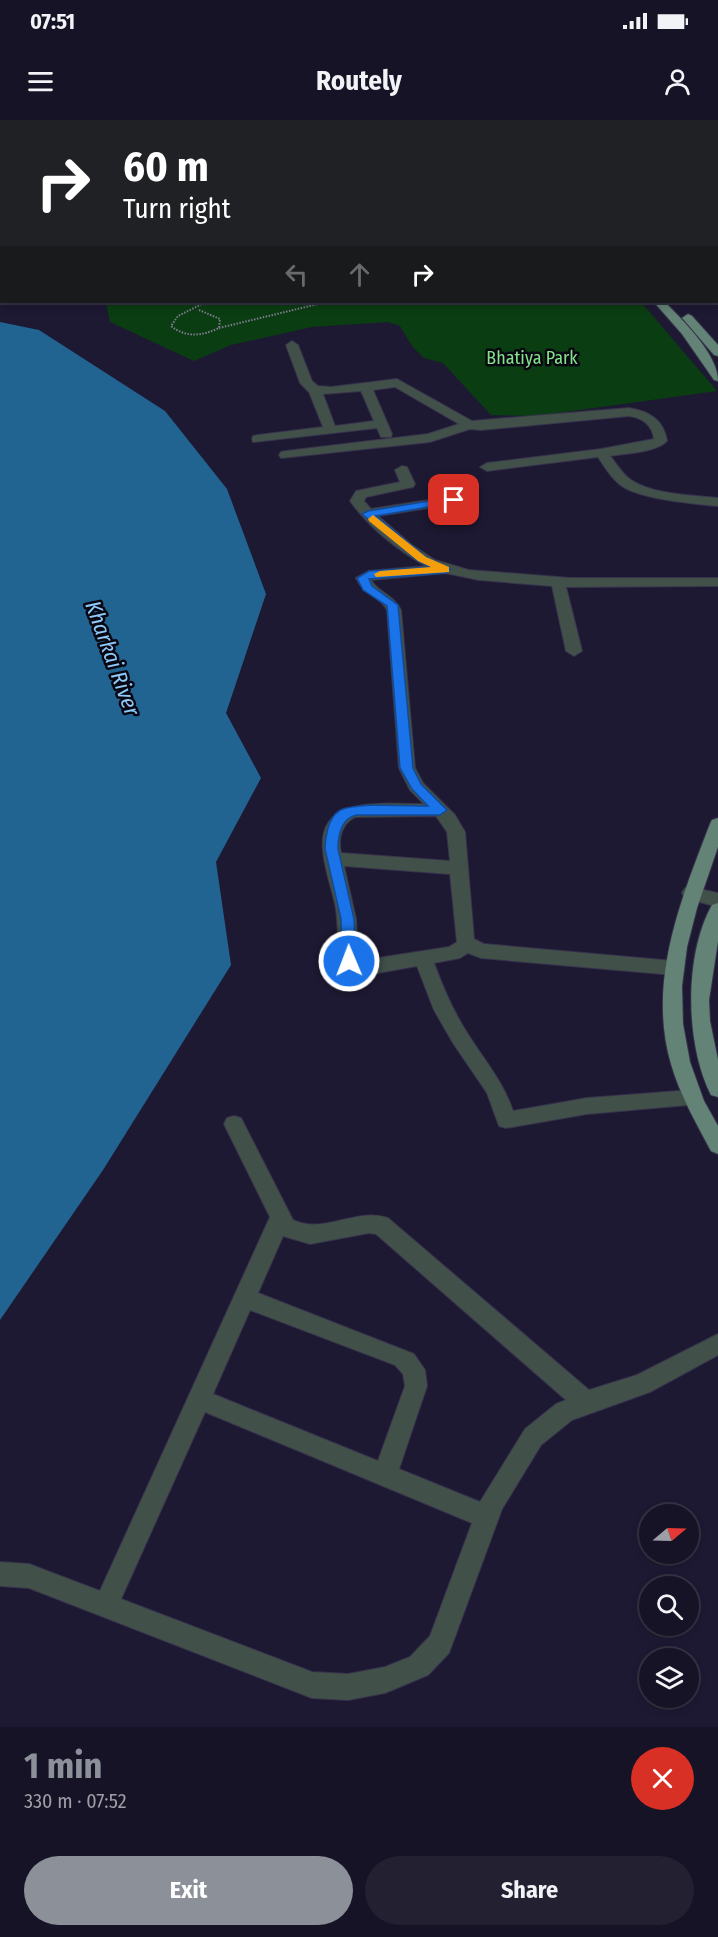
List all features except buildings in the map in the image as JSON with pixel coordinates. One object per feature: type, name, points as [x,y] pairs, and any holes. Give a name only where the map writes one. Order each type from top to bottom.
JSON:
[{"type":"main road","points":[[660,303],[686,331],[718,377]]},
{"type":"main road","points":[[673,303],[718,352]]},
{"type":"main road","points":[[718,824],[691,893],[675,956],[672,993],[674,1036],[682,1074],[699,1115],[718,1145]]},
{"type":"main road","points":[[718,910],[705,947],[698,1000],[706,1061],[718,1089]]},
{"type":"street","points":[[292,345],[306,383],[315,390],[330,430]]},
{"type":"street","points":[[315,390],[397,383],[469,425],[480,426],[638,412],[650,418],[662,437],[661,441],[651,445],[487,467]]},
{"type":"street","points":[[366,386],[390,443]]},
{"type":"street","points":[[258,439],[382,424]]},
{"type":"street","points":[[286,455],[443,436],[469,425]]},
{"type":"street","points":[[601,453],[624,482],[636,488],[677,498],[718,501]]},
{"type":"street","points":[[402,470],[408,484],[370,492],[357,498],[357,501],[368,514],[422,559],[446,569],[486,577],[558,582],[718,582]]},
{"type":"street","points":[[368,514],[454,500]]},
{"type":"street","points":[[446,569],[369,575],[363,578],[367,588],[393,605],[407,768],[416,786],[440,810],[456,832],[464,938],[467,944],[481,951],[674,968]]},
{"type":"street","points":[[558,582],[574,651]]},
{"type":"street","points":[[440,810],[356,811],[344,814],[334,827],[331,839],[333,859],[347,919],[350,965],[361,969],[423,959],[454,953],[467,944]]},
{"type":"street","points":[[333,859],[459,868]]},
{"type":"street","points":[[691,893],[718,900]]},
{"type":"street","points":[[423,959],[441,1005],[460,1038],[496,1090],[506,1120],[587,1106],[692,1098]]},
{"type":"street","points":[[234,1124],[286,1227],[297,1234],[308,1236],[361,1224],[381,1225],[586,1402]]},
{"type":"street","points":[[106,1605],[281,1217]]},
{"type":"street","points":[[245,1298],[403,1358],[412,1365],[416,1376],[416,1386],[385,1475]]},
{"type":"street","points":[[0,1574],[28,1576],[312,1685],[348,1687],[385,1680],[419,1666],[440,1644],[492,1502],[533,1437],[564,1413],[586,1402],[642,1384],[718,1344]]},
{"type":"street","points":[[199,1399],[487,1517]]},
{"type":"path","points":[[199,310],[205,303]]},
{"type":"path","points":[[219,328],[220,319],[199,310],[183,313],[174,318],[171,326],[178,332],[190,335],[208,334],[219,328],[322,303]]},
{"type":"green space","name":"Bhatiya Park","points":[[106,303],[642,303],[717,391],[536,416],[491,415],[443,363],[424,358],[412,346],[400,326],[388,322],[312,327],[231,345],[194,361],[110,322]]},
{"type":"water","name":"Kharkai River","points":[[0,322],[39,330],[165,411],[227,489],[266,594],[226,713],[261,778],[216,862],[231,965],[103,1170],[0,1320]]},
{"type":"slow traffic","points":[[373,519],[422,559],[446,569],[434,572],[380,574]]},
{"type":"route","points":[[349,961],[347,919],[333,859],[331,839],[334,827],[344,814],[356,811],[440,810],[416,786],[407,768],[393,605],[367,588],[363,578],[369,575],[434,572],[446,569],[422,559],[368,514],[454,500]]}]
